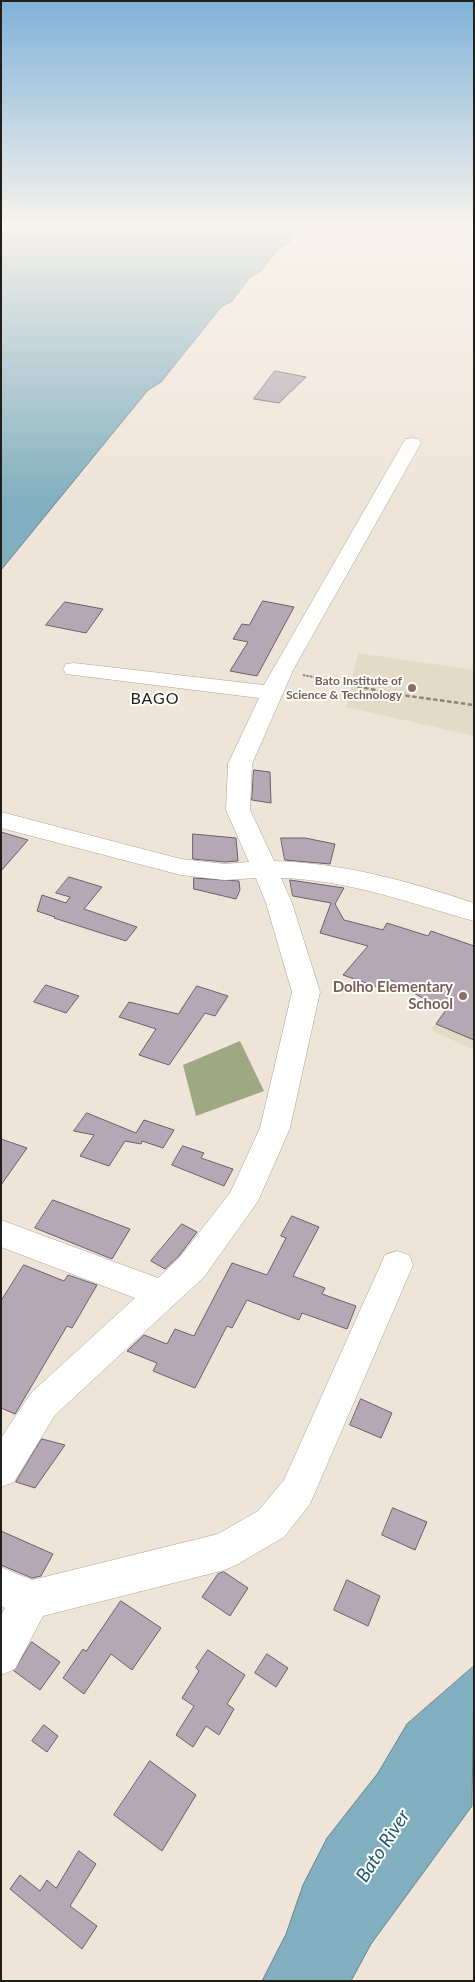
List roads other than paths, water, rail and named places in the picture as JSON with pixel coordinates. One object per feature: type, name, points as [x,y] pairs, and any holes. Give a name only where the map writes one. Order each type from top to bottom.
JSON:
[{"type":"street","points":[[1,1470],[43,1404],[192,1267],[242,1201],[275,1128],[306,992],[279,903],[238,810],[240,764],[282,670],[412,443]]},
{"type":"street","points":[[74,669],[162,678],[272,693]]},
{"type":"street","points":[[1,820],[3,818],[181,867],[225,872],[296,869],[357,877],[396,886],[474,912]]},
{"type":"street","points":[[1,1232],[162,1294]]},
{"type":"street","points":[[1,1655],[16,1593],[225,1551],[271,1524],[297,1492],[397,1265]]},
{"type":"water","points":[[1,316],[213,316],[161,382],[148,390],[1,570]]},
{"type":"water","name":"Bato River","points":[[474,1666],[472,1806],[371,1944],[351,1981],[262,1981],[286,1934],[303,1885],[327,1838],[378,1773],[407,1724]]},
{"type":"place","name":"Bato Institute of Science & Technology","points":[[412,688]]},
{"type":"place","name":"Dolho Elementary School","points":[[463,996]]},
{"type":"district","name":"BAGO","points":[[155,699]]}]
